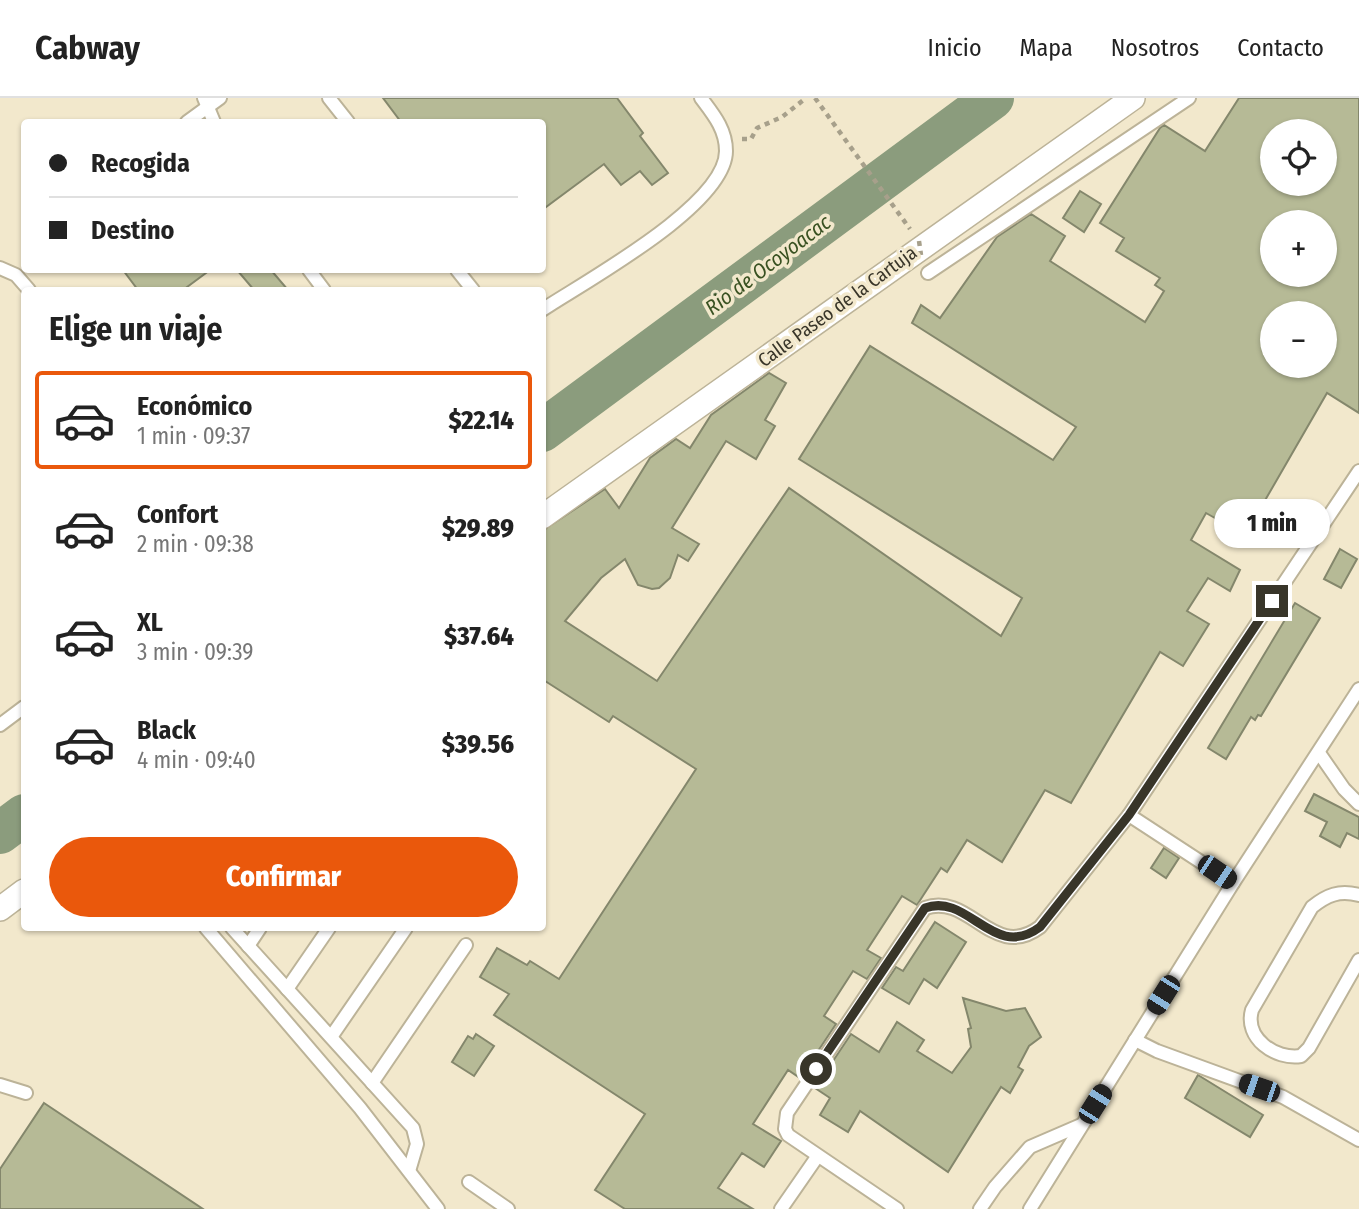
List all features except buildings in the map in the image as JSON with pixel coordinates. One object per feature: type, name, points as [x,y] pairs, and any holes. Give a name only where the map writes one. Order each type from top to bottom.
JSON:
[{"type":"street","name":"Calle Paseo de la Cartuja","points":[[546,514],[1133,98]]},
{"type":"street","points":[[0,909],[21,893]]},
{"type":"lane","points":[[190,119],[206,103],[220,98]]},
{"type":"lane","points":[[329,98],[346,119]]},
{"type":"lane","points":[[546,307],[680,218],[704,197],[720,175],[726,151],[721,125],[701,98]]},
{"type":"lane","points":[[928,273],[1189,98]]},
{"type":"lane","points":[[0,268],[16,275],[26,287]]},
{"type":"lane","points":[[459,273],[471,287]]},
{"type":"lane","points":[[897,1209],[788,1135],[785,1129],[787,1113],[925,908],[936,904],[949,905],[1001,936],[1027,936],[1040,927],[1129,815],[1359,471]]},
{"type":"lane","points":[[1030,1209],[1233,883],[1359,689]]},
{"type":"lane","points":[[0,725],[21,709]]},
{"type":"lane","points":[[1319,752],[1344,789],[1359,804]]},
{"type":"lane","points":[[1129,815],[1233,883]]},
{"type":"lane","points":[[1359,895],[1345,892],[1326,895],[1312,908],[1252,1010],[1250,1028],[1257,1040],[1284,1056],[1301,1056],[1310,1048],[1359,960]]},
{"type":"lane","points":[[209,931],[360,1108],[438,1209]]},
{"type":"lane","points":[[235,931],[413,1128],[417,1144],[409,1171]]},
{"type":"lane","points":[[248,946],[258,931]]},
{"type":"lane","points":[[287,989],[327,931]]},
{"type":"lane","points":[[331,1037],[404,931]]},
{"type":"lane","points":[[372,1083],[466,945]]},
{"type":"lane","points":[[1135,1040],[1157,1051],[1283,1097],[1359,1140]]},
{"type":"lane","points":[[0,1085],[26,1093]]},
{"type":"lane","points":[[980,1209],[995,1187],[1030,1147],[1082,1125]]},
{"type":"lane","points":[[781,1209],[817,1157]]},
{"type":"lane","points":[[469,1182],[508,1209]]},
{"type":"path","points":[[724,139],[751,139],[757,128],[782,117],[806,98]]},
{"type":"path","points":[[815,98],[919,242],[921,255]]},
{"type":"waterway","name":"Rio de Ocoyoacac","points":[[546,428],[993,98]]},
{"type":"waterway","name":"Rio de Ocoyoacac","points":[[0,833],[21,817]]},
{"type":"route","points":[[816,1069],[925,908],[936,904],[949,905],[1001,936],[1027,936],[1040,927],[1129,815],[1272,601]]}]
